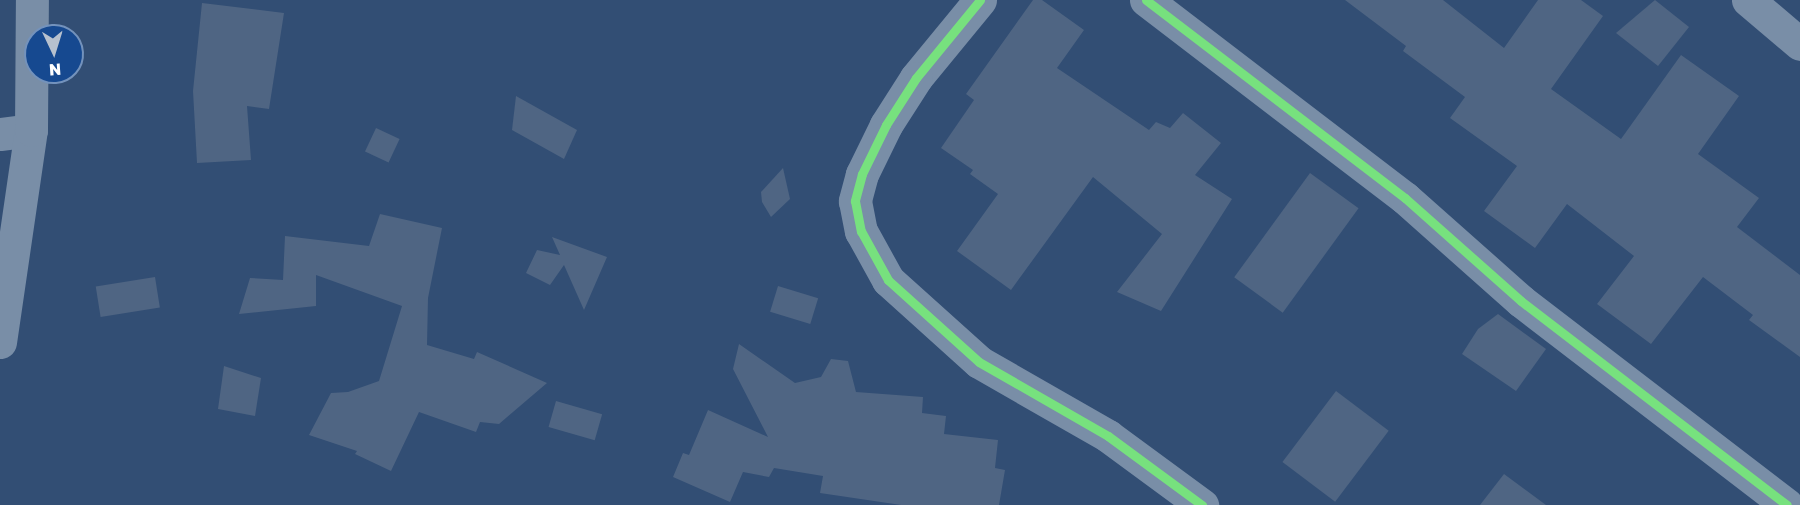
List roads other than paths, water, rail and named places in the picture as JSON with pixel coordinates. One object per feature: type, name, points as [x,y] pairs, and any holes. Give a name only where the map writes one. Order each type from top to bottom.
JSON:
[{"type":"street","points":[[0,342],[16,132],[32,0]]},
{"type":"street","points":[[980,0],[916,78],[886,125],[862,174],[855,201],[861,231],[888,280],[979,362],[1107,436],[1202,505]]},
{"type":"street","points":[[1146,0],[1405,198],[1521,301],[1787,505]]},
{"type":"street","points":[[1748,0],[1800,44]]}]
